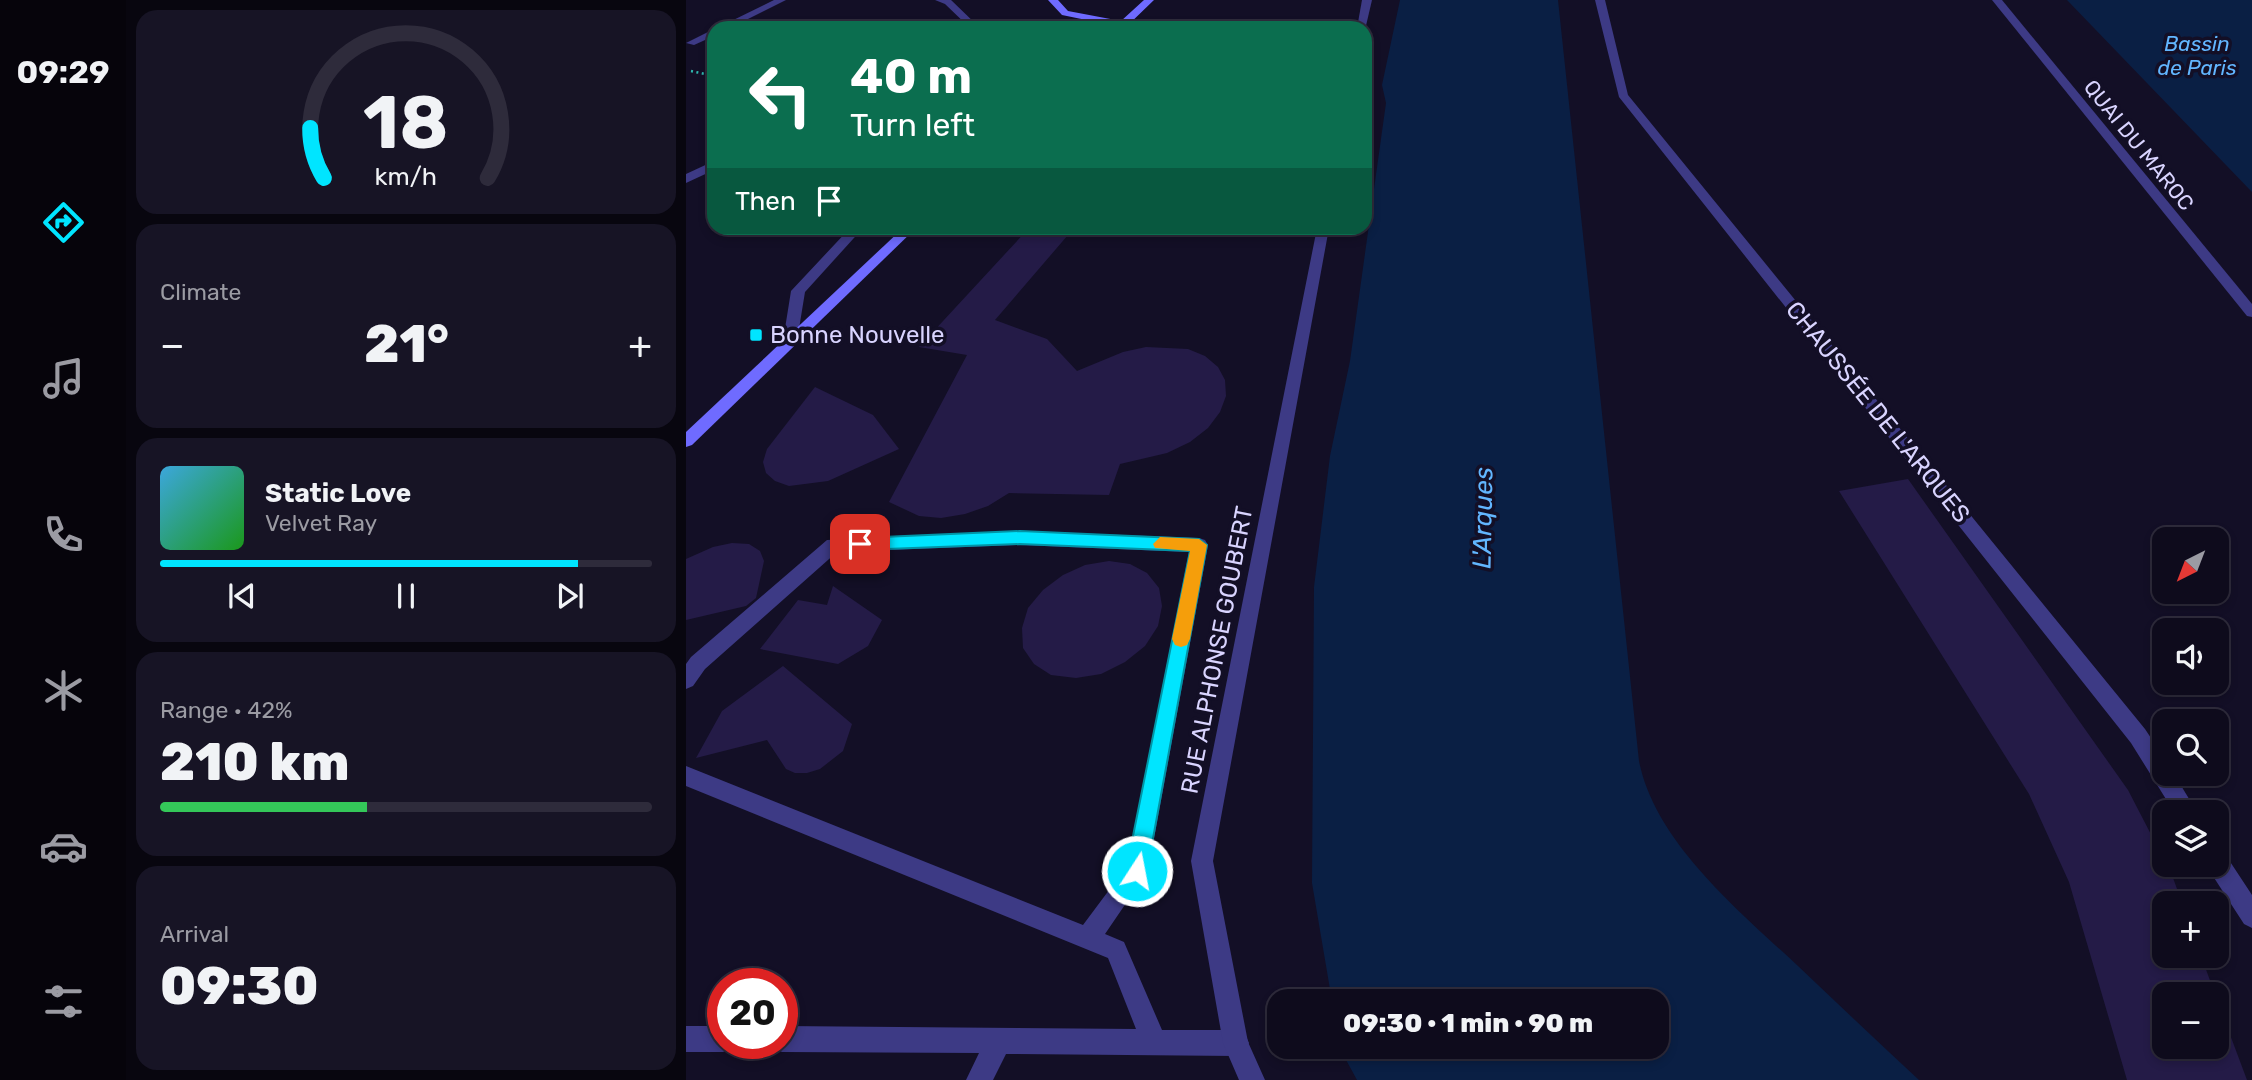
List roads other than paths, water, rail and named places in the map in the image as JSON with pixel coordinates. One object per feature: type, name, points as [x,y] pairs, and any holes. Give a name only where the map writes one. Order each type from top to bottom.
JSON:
[{"type":"main road","points":[[1053,0],[1065,13],[1099,21]]},
{"type":"main road","points":[[1126,21],[1149,0]]},
{"type":"main road","points":[[686,441],[903,235]]},
{"type":"street","points":[[772,0],[781,0]]},
{"type":"street","points":[[737,21],[781,0]]},
{"type":"street","points":[[940,0],[948,2],[968,21]]},
{"type":"street","points":[[1363,21],[1367,0]]},
{"type":"street","name":"CHAUSSÉE DE L'ARQUES","points":[[1600,0],[1623,95],[2138,736],[2178,800]]},
{"type":"street","name":"QUAI DU MAROC","points":[[1997,0],[2252,313]]},
{"type":"street","points":[[691,43],[707,35]]},
{"type":"street","points":[[686,179],[707,168]]},
{"type":"street","points":[[790,341],[798,291],[850,235]]},
{"type":"street","name":"RUE ALPHONSE GOUBERT","points":[[1252,1080],[1236,1043],[1202,861],[1322,235]]},
{"type":"street","points":[[686,680],[698,663],[833,545],[1020,538],[1199,545],[1137,871],[1087,939]]},
{"type":"street","points":[[686,776],[1116,950],[1154,1042]]},
{"type":"street","points":[[2227,877],[2252,916]]},
{"type":"street","points":[[686,1039],[707,1039]]},
{"type":"street","points":[[798,1039],[1236,1043]]},
{"type":"street","points":[[979,1080],[999,1040]]},
{"type":"water","name":"L'Arques","points":[[1400,0],[1558,0],[1639,761],[1648,791],[1662,819],[1702,873],[1919,1080],[1357,1080],[1346,1059],[1669,1059],[1669,989],[1330,989],[1312,883],[1314,587],[1330,456],[1350,361],[1368,235],[1372,235],[1372,203],[1386,103],[1382,85]]},
{"type":"water","name":"Bassin de Paris","points":[[2067,0],[2252,0],[2252,192]]},
{"type":"place","name":"Bonne Nouvelle","points":[[756,335]]}]
